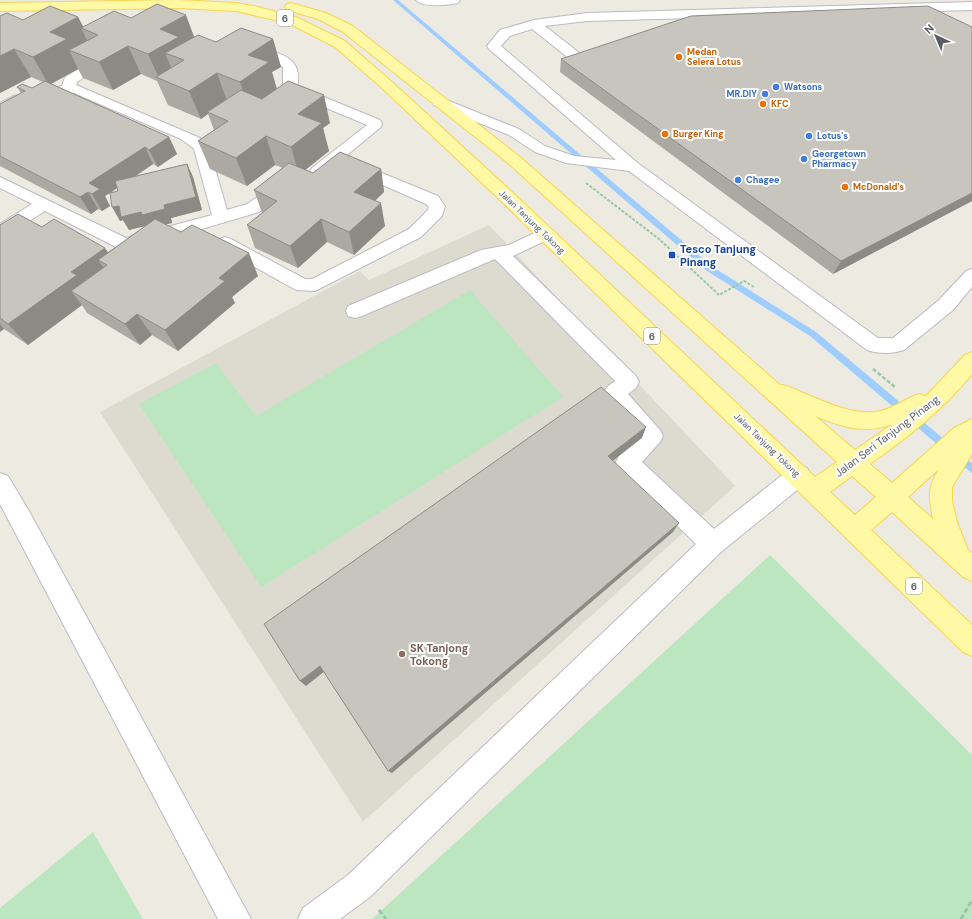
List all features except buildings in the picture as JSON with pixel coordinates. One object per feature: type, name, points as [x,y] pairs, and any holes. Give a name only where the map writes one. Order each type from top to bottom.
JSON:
[{"type":"main road","name":"6","points":[[256,0],[308,12],[348,29],[374,48],[439,102],[514,160],[852,463],[966,563]]},
{"type":"main road","name":"Jalan Tanjung Tokong","points":[[0,7],[136,4],[216,5],[254,10],[282,17],[306,26],[340,44],[356,57],[545,234],[972,643]]},
{"type":"main road","name":"Jalan Seri Tanjung Pinang","points":[[806,483],[852,463],[884,441],[924,404],[949,388],[972,360]]},
{"type":"main road","points":[[768,387],[835,415],[857,421],[875,421],[924,404]]},
{"type":"main road","points":[[855,530],[921,472],[967,435]]},
{"type":"main road","points":[[966,563],[945,522],[941,501],[941,486],[967,435]]},
{"type":"street","points":[[422,0],[438,2],[454,0]]},
{"type":"street","points":[[972,6],[587,17],[534,24],[505,33],[494,46],[633,167],[874,345],[897,345],[946,305],[972,275]]},
{"type":"street","points":[[936,14],[948,21]]},
{"type":"street","points":[[534,24],[586,26],[676,21],[972,14]]},
{"type":"street","points":[[534,24],[577,58]]},
{"type":"street","points":[[69,88],[70,80],[94,66],[77,56],[91,48]]},
{"type":"street","points":[[3,186],[44,204],[124,244],[134,243],[253,208],[281,189],[302,181],[374,128],[375,123],[302,93],[285,95],[290,68],[288,63],[280,58],[252,51],[236,51]]},
{"type":"street","points":[[2,105],[19,99],[69,88],[76,89],[186,136],[195,141],[200,148],[221,218]]},
{"type":"street","points":[[439,102],[514,132],[540,149],[572,160],[633,167]]},
{"type":"street","points":[[200,148],[214,140]]},
{"type":"street","points":[[194,226],[302,285],[315,285],[415,233],[436,212],[438,206],[432,200],[334,158]]},
{"type":"street","points":[[0,232],[44,204]]},
{"type":"street","points":[[355,311],[487,254],[513,250],[545,234]]},
{"type":"street","points":[[499,252],[629,382],[614,393],[652,436],[627,462],[713,544]]},
{"type":"street","points":[[0,483],[21,518],[235,919]]},
{"type":"street","points":[[314,919],[359,886],[713,544],[806,483]]},
{"type":"path","points":[[719,295],[744,281]]},
{"type":"path","points":[[961,919],[972,900]]},
{"type":"shaded area","name":"SK Tanjong Tokong","points":[[489,225],[735,486],[363,822],[100,412],[360,271],[369,280]]},
{"type":"green space","points":[[470,290],[563,397],[261,587],[139,404],[216,363],[256,416]]},
{"type":"green space","points":[[770,555],[972,755],[972,919],[372,919]]},
{"type":"green space","points":[[93,832],[143,919],[0,919],[0,908]]},
{"type":"waterway","points":[[395,0],[710,269],[813,334],[948,448]]},
{"type":"waterway","points":[[958,457],[972,469]]},
{"type":"place","name":"Medan Selera Lotus","points":[[679,57]]},
{"type":"place","name":"Watsons","points":[[776,87]]},
{"type":"place","name":"MR.DIY","points":[[765,94]]},
{"type":"place","name":"KFC","points":[[763,104]]},
{"type":"place","name":"Burger King","points":[[665,134]]},
{"type":"place","name":"Lotus's","points":[[809,136]]},
{"type":"place","name":"Georgetown Pharmacy","points":[[804,159]]},
{"type":"place","name":"Chagee","points":[[738,180]]},
{"type":"place","name":"McDonald's","points":[[845,187]]},
{"type":"place","name":"Tesco Tanjung Pinang","points":[[672,255]]},
{"type":"place","name":"SK Tanjong Tokong","points":[[402,654]]}]
